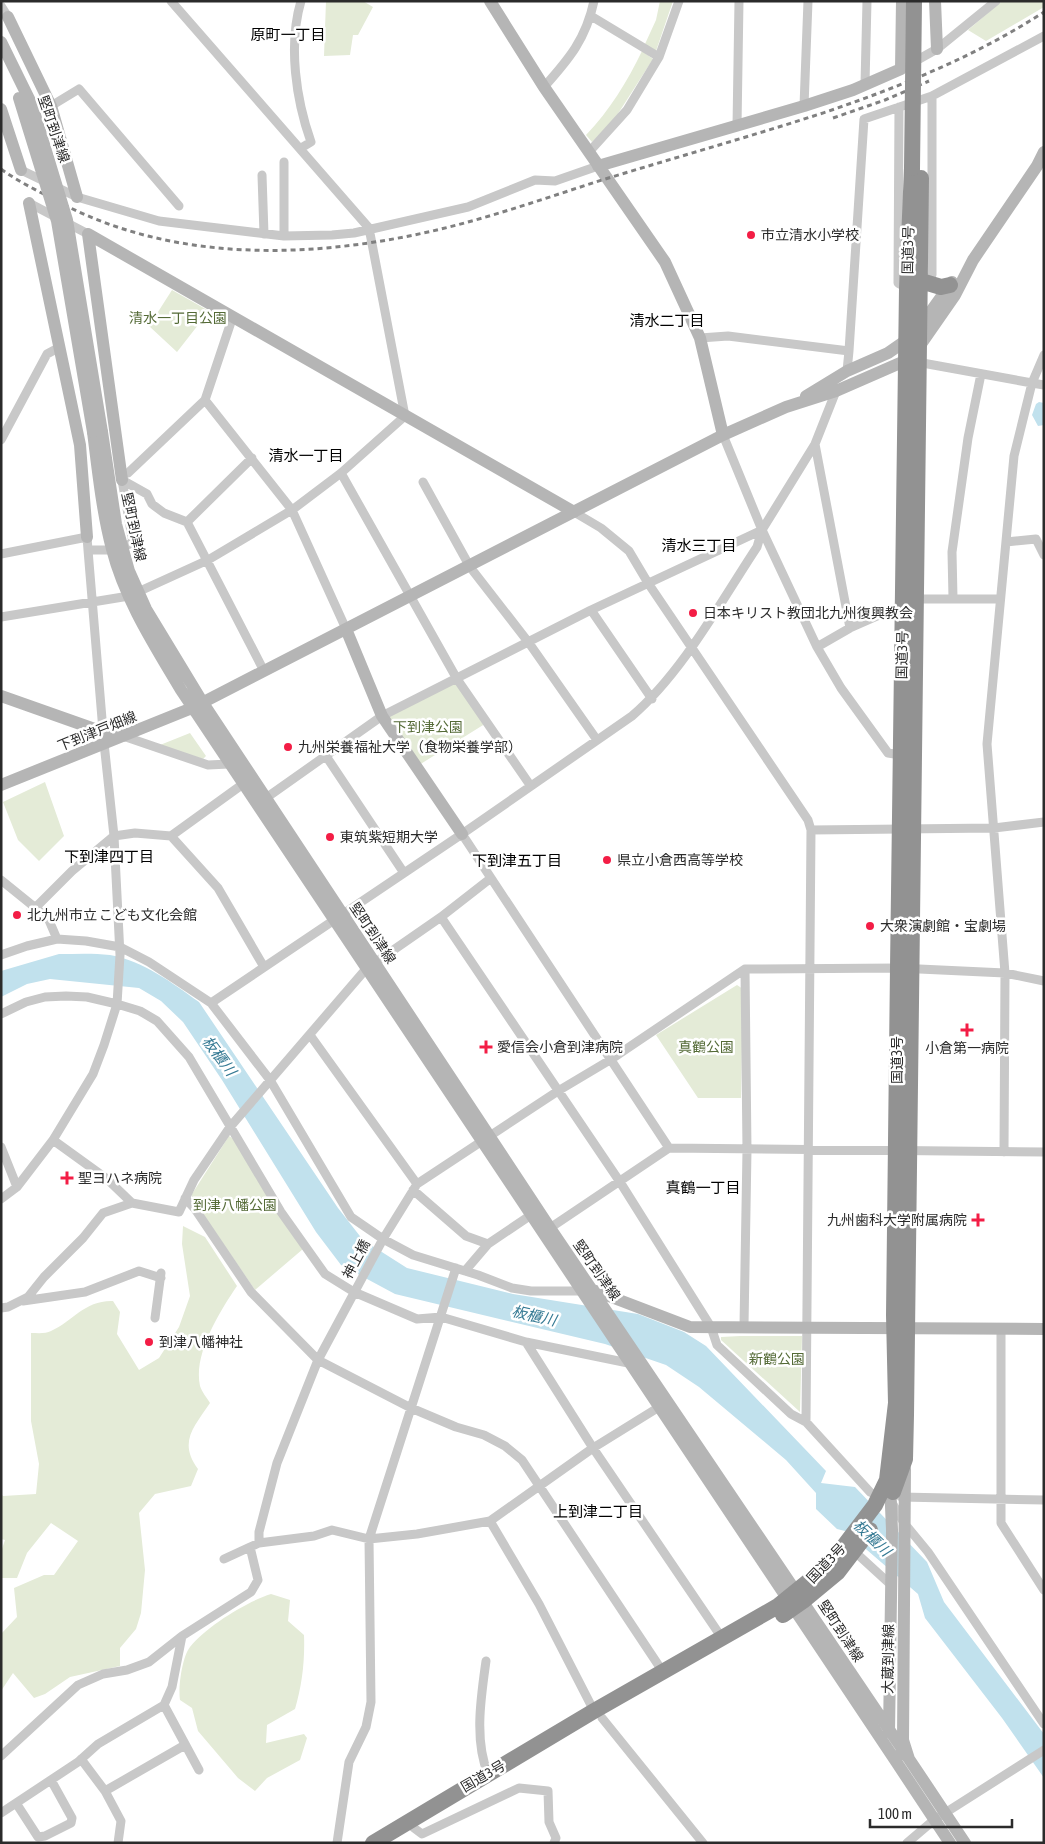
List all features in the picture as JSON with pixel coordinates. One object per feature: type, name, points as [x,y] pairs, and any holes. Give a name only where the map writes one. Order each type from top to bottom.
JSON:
[{"type":"highway","name":"国道3号","points":[[373,1843],[488,1774],[598,1714],[795,1600],[838,1572],[855,1544],[886,1502],[898,1462],[916,168],[914,1]]},
{"type":"highway","name":"国道3号","points":[[916,168],[924,1]]},
{"type":"highway","name":"国道3号","points":[[913,361],[920,327],[914,284]]},
{"type":"highway","points":[[914,284],[941,287],[950,285]]},
{"type":"highway","name":"国道3号","points":[[907,830],[901,755],[910,601]]},
{"type":"highway","name":"国道3号","points":[[390,1843],[663,1672],[722,1638],[795,1600]]},
{"type":"street","points":[[172,1],[369,228],[405,416]]},
{"type":"street","points":[[301,1],[293,36],[300,107],[311,142],[301,148]]},
{"type":"street","points":[[490,1],[544,87],[665,262],[700,338],[724,435],[762,530],[817,647],[841,688],[888,753],[901,755]]},
{"type":"street","points":[[544,87],[570,58],[581,41],[591,16],[594,1]]},
{"type":"street","points":[[589,152],[627,110],[659,57],[679,1]]},
{"type":"street","points":[[737,126],[739,1]]},
{"type":"street","points":[[804,106],[808,1]]},
{"type":"street","points":[[865,84],[867,1]]},
{"type":"street","points":[[901,69],[902,1]]},
{"type":"street","points":[[935,1],[937,49]]},
{"type":"street","points":[[1,110],[21,170],[77,197],[159,221],[284,236],[332,236],[468,208],[535,180],[555,181],[598,166],[804,106],[901,69],[937,49],[994,2]]},
{"type":"street","points":[[4,12],[51,106],[77,197]]},
{"type":"street","points":[[591,16],[659,57]]},
{"type":"street","points":[[847,371],[864,119],[932,96],[1044,36]]},
{"type":"street","name":"堅町到津線","points":[[1,42],[32,104],[67,220],[97,432]]},
{"type":"street","name":"堅町到津線","points":[[1,62],[24,108],[57,221],[117,549],[133,595],[150,637],[266,798],[337,918]]},
{"type":"street","points":[[51,106],[79,89],[179,206]]},
{"type":"street","points":[[899,107],[898,283],[914,284],[932,275],[932,96]]},
{"type":"street","points":[[920,327],[950,285],[973,260],[1041,167],[1044,152]]},
{"type":"street","points":[[284,162],[284,236]]},
{"type":"street","points":[[262,175],[264,234]]},
{"type":"street","points":[[29,203],[233,316],[601,528],[629,551],[648,583],[808,820],[811,830],[805,1328],[806,1422]]},
{"type":"street","points":[[1,1199],[17,1187],[53,1140],[93,1074],[117,1004],[120,951],[114,836],[103,738],[80,445],[29,203]]},
{"type":"street","points":[[88,234],[121,478],[133,544],[117,549],[88,550]]},
{"type":"street","points":[[887,369],[899,372],[913,361],[954,295],[973,260]]},
{"type":"street","points":[[121,478],[205,400],[233,316]]},
{"type":"street","points":[[700,338],[728,336],[849,351]]},
{"type":"street","points":[[1,440],[47,354],[60,347]]},
{"type":"street","points":[[211,1003],[462,834],[632,716],[652,699],[691,646],[757,547],[762,530],[815,444],[835,385],[847,371],[888,352],[913,361]]},
{"type":"street","points":[[1004,1152],[1005,973],[987,744],[1014,456],[1032,383],[1044,355]]},
{"type":"street","points":[[835,385],[896,359],[1044,385]]},
{"type":"street","points":[[835,385],[913,361]]},
{"type":"street","points":[[954,598],[952,552],[968,438],[981,374]]},
{"type":"street","name":"下到津戸畑線","points":[[122,736],[198,706],[724,435],[835,385]]},
{"type":"street","points":[[205,400],[292,510],[382,716],[669,1148]]},
{"type":"street","points":[[1,616],[133,595],[208,560],[292,510],[341,473],[405,416]]},
{"type":"street","points":[[815,444],[850,628]]},
{"type":"street","points":[[187,522],[252,458]]},
{"type":"street","points":[[341,473],[457,680],[530,785]]},
{"type":"street","points":[[121,478],[147,494],[152,504],[164,513],[187,522],[264,671]]},
{"type":"street","points":[[422,482],[470,567],[530,642],[597,740]]},
{"type":"street","points":[[266,798],[382,716],[457,680],[591,610],[762,530]]},
{"type":"street","points":[[1,554],[87,537]]},
{"type":"street","points":[[1006,542],[1036,539],[1044,555]]},
{"type":"street","points":[[817,647],[850,628],[910,601],[954,598],[1000,599]]},
{"type":"street","points":[[591,610],[652,699]]},
{"type":"street","points":[[1,696],[103,738],[122,736],[208,765],[229,764]]},
{"type":"street","name":"堅町到津線","points":[[198,706],[229,764],[370,966],[484,1138],[531,1216],[590,1295],[903,1761]]},
{"type":"street","name":"下到津戸畑線","points":[[1,785],[103,738]]},
{"type":"street","points":[[326,756],[404,873]]},
{"type":"street","points":[[34,909],[72,871],[114,836],[135,833],[171,836],[243,784]]},
{"type":"street","points":[[811,830],[994,828],[1044,822]]},
{"type":"street","points":[[171,836],[218,888],[264,967]]},
{"type":"street","points":[[1,1308],[8,1308],[28,1297],[44,1277],[59,1265],[103,1213],[132,1203],[179,1212],[194,1180],[233,1123],[370,966],[441,917],[491,878]]},
{"type":"street","points":[[1,880],[34,909],[48,918],[58,939]]},
{"type":"street","points":[[441,917],[620,1182],[712,1327],[717,1345],[791,1414],[806,1422],[870,1492],[886,1502],[1044,1500]]},
{"type":"street","points":[[1,955],[27,946],[58,939],[86,941],[148,962],[211,1003],[267,1083],[351,1217],[383,1239],[413,1255],[512,1288],[590,1295],[679,1324],[712,1327],[1044,1329]]},
{"type":"street","points":[[415,1187],[484,1138],[610,1060],[745,969],[905,969],[1005,973],[1044,981]]},
{"type":"street","points":[[744,1326],[747,1150],[745,969]]},
{"type":"street","points":[[1,1014],[26,1002],[45,997],[87,997],[140,1011],[157,1021],[189,1057],[233,1123],[282,1212],[325,1274],[354,1292],[417,1319],[442,1314],[526,1342],[636,1364]]},
{"type":"street","points":[[310,1036],[415,1187],[466,1236],[488,1244]]},
{"type":"street","name":"堅町到津線","points":[[484,1138],[550,1228],[622,1354],[636,1364]]},
{"type":"street","points":[[53,1140],[107,1179],[132,1203]]},
{"type":"street","points":[[1,1147],[17,1187]]},
{"type":"street","points":[[550,1228],[669,1148],[807,1151],[1044,1152]]},
{"type":"street","name":"神上橋","points":[[259,1543],[259,1532],[277,1462],[318,1360],[383,1239],[415,1187]]},
{"type":"street","points":[[185,1198],[195,1209],[251,1292],[318,1360],[411,1408],[456,1427],[484,1435],[505,1446],[522,1460],[663,1672]]},
{"type":"street","points":[[465,1271],[488,1244],[531,1216]]},
{"type":"street","points":[[337,1843],[348,1762],[366,1727],[371,1702],[368,1539],[456,1268]]},
{"type":"street","points":[[20,1301],[85,1292],[139,1271],[161,1276],[155,1318]]},
{"type":"street","points":[[1000,1328],[1001,1523],[1044,1590]]},
{"type":"street","points":[[526,1342],[593,1448],[722,1638]]},
{"type":"street","points":[[224,1559],[259,1543],[314,1536],[332,1530],[368,1539],[417,1534],[490,1521],[593,1448],[663,1405]]},
{"type":"street","name":"大蔵到津線","points":[[886,1502],[904,1523],[905,1538],[903,1761],[940,1817],[965,1843]]},
{"type":"street","name":"大蔵到津線","points":[[886,1502],[892,1530],[889,1730]]},
{"type":"street","points":[[490,1521],[539,1604],[598,1714],[703,1843]]},
{"type":"street","points":[[904,1523],[928,1552],[1044,1724]]},
{"type":"street","points":[[855,1544],[890,1581]]},
{"type":"street","points":[[1,1756],[78,1685],[103,1674],[127,1670],[150,1662],[182,1636],[251,1592],[258,1580],[250,1547]]},
{"type":"street","name":"堅町到津線","points":[[795,1600],[889,1730],[903,1761]]},
{"type":"street","points":[[1,1813],[81,1759],[98,1744],[164,1705],[172,1688],[182,1636]]},
{"type":"street","points":[[486,1661],[481,1718],[482,1759],[488,1774]]},
{"type":"street","points":[[164,1705],[199,1770]]},
{"type":"street","points":[[104,1791],[185,1745]]},
{"type":"street","points":[[907,1843],[940,1817],[1044,1750]]},
{"type":"street","points":[[81,1759],[104,1791],[121,1821],[118,1843]]},
{"type":"street","points":[[16,1803],[38,1837],[45,1836],[71,1823],[72,1818],[51,1780]]},
{"type":"street","points":[[414,1828],[422,1834],[519,1788],[548,1791],[549,1822],[556,1838],[554,1843]]},
{"type":"street","name":"大蔵到津線","points":[[940,1817],[950,1843]]},
{"type":"green space","points":[[326,1],[363,1],[373,7],[358,35],[353,35],[350,55],[324,56]]},
{"type":"green space","points":[[660,1],[673,1],[656,51],[645,44],[656,20]]},
{"type":"green space","points":[[1002,1],[1044,1],[1044,7],[986,41],[968,30]]},
{"type":"green space","points":[[642,51],[653,59],[612,123],[592,142],[586,135],[603,116],[617,95]]},
{"type":"green space","name":"清水一丁目公園","points":[[172,290],[209,311],[177,352],[149,326]]},
{"type":"green space","name":"下到津公園","points":[[461,680],[488,722],[419,765],[385,717]]},
{"type":"green space","points":[[190,733],[206,756],[203,759],[160,745]]},
{"type":"green space","points":[[45,782],[64,836],[39,861],[18,840],[3,802]]},
{"type":"green space","name":"真鶴公園","points":[[737,985],[743,989],[741,1098],[698,1098],[656,1035]]},
{"type":"green space","name":"到津八幡公園","points":[[229,1136],[235,1140],[303,1249],[255,1290],[192,1198],[192,1194]]},
{"type":"green space","points":[[183,1226],[205,1237],[237,1286],[216,1320],[200,1360],[200,1386],[210,1403],[190,1435],[189,1451],[198,1469],[191,1486],[155,1494],[139,1513],[145,1570],[141,1613],[136,1629],[120,1648],[120,1666],[70,1677],[45,1694],[34,1698],[13,1673],[1,1691],[1,1634],[17,1617],[14,1588],[44,1575],[54,1575],[78,1541],[51,1523],[27,1553],[17,1578],[1,1578],[1,1552],[5,1540],[1,1539],[1,1494],[3,1496],[36,1494],[39,1464],[31,1421],[31,1333],[49,1332],[87,1307],[113,1301],[120,1312],[117,1334],[139,1370],[159,1358],[179,1327],[190,1296],[182,1244]]},
{"type":"green space","name":"新鶴公園","points":[[802,1336],[800,1412],[721,1340],[721,1337]]},
{"type":"green space","points":[[271,1594],[290,1600],[288,1621],[304,1635],[304,1654],[301,1682],[295,1709],[267,1725],[266,1743],[304,1734],[307,1738],[300,1760],[267,1778],[255,1791],[238,1778],[198,1731],[192,1708],[180,1700],[180,1681],[187,1652],[197,1639],[228,1616],[250,1603]]},
{"type":"water","points":[[1039,402],[1044,403],[1044,425],[1038,426],[1032,415],[1036,404]]},
{"type":"water","name":"板櫃川","points":[[59,954],[104,954],[134,962],[146,967],[199,1002],[338,1208],[363,1240],[407,1268],[513,1294],[638,1314],[684,1332],[706,1346],[826,1471],[821,1483],[855,1487],[927,1562],[944,1602],[1044,1734],[1044,1778],[1002,1718],[925,1618],[918,1594],[845,1531],[837,1529],[816,1509],[816,1493],[786,1460],[699,1387],[666,1365],[605,1344],[395,1294],[341,1265],[316,1232],[222,1080],[183,1022],[161,1001],[139,988],[50,979],[27,984],[1,997],[1,971]]},
{"type":"railway","points":[[1,169],[43,194],[102,222],[149,236],[197,245],[246,250],[295,250],[393,239],[441,229],[522,206],[826,112],[883,92],[938,69],[992,43],[1044,12]]},
{"type":"railway","points":[[833,118],[885,100],[929,81]]},
{"type":"place","name":"市立清水小学校","points":[[751,235]]},
{"type":"place","name":"日本キリスト教団北九州復興教会","points":[[693,613]]},
{"type":"place","name":"九州栄養福祉大学（食物栄養学部）","points":[[288,747]]},
{"type":"place","name":"東筑紫短期大学","points":[[330,837]]},
{"type":"place","name":"県立小倉西高等学校","points":[[607,860]]},
{"type":"place","name":"北九州市立 こども文化会館","points":[[17,915]]},
{"type":"place","name":"大衆演劇館・宝劇場","points":[[870,926]]},
{"type":"place","name":"小倉第一病院","points":[[967,1030]]},
{"type":"place","name":"愛信会小倉到津病院","points":[[486,1047]]},
{"type":"place","name":"聖ヨハネ病院","points":[[67,1178]]},
{"type":"place","name":"九州歯科大学附属病院","points":[[978,1220]]},
{"type":"place","name":"到津八幡神社","points":[[149,1342]]},
{"type":"district","name":"原町一丁目","points":[[288,35]]},
{"type":"district","name":"清水二丁目","points":[[667,321]]},
{"type":"district","name":"清水一丁目","points":[[306,456]]},
{"type":"district","name":"清水三丁目","points":[[699,546]]},
{"type":"district","name":"下到津四丁目","points":[[109,857]]},
{"type":"district","name":"下到津五丁目","points":[[517,861]]},
{"type":"district","name":"真鶴一丁目","points":[[703,1188]]},
{"type":"district","name":"上到津二丁目","points":[[598,1512]]}]
